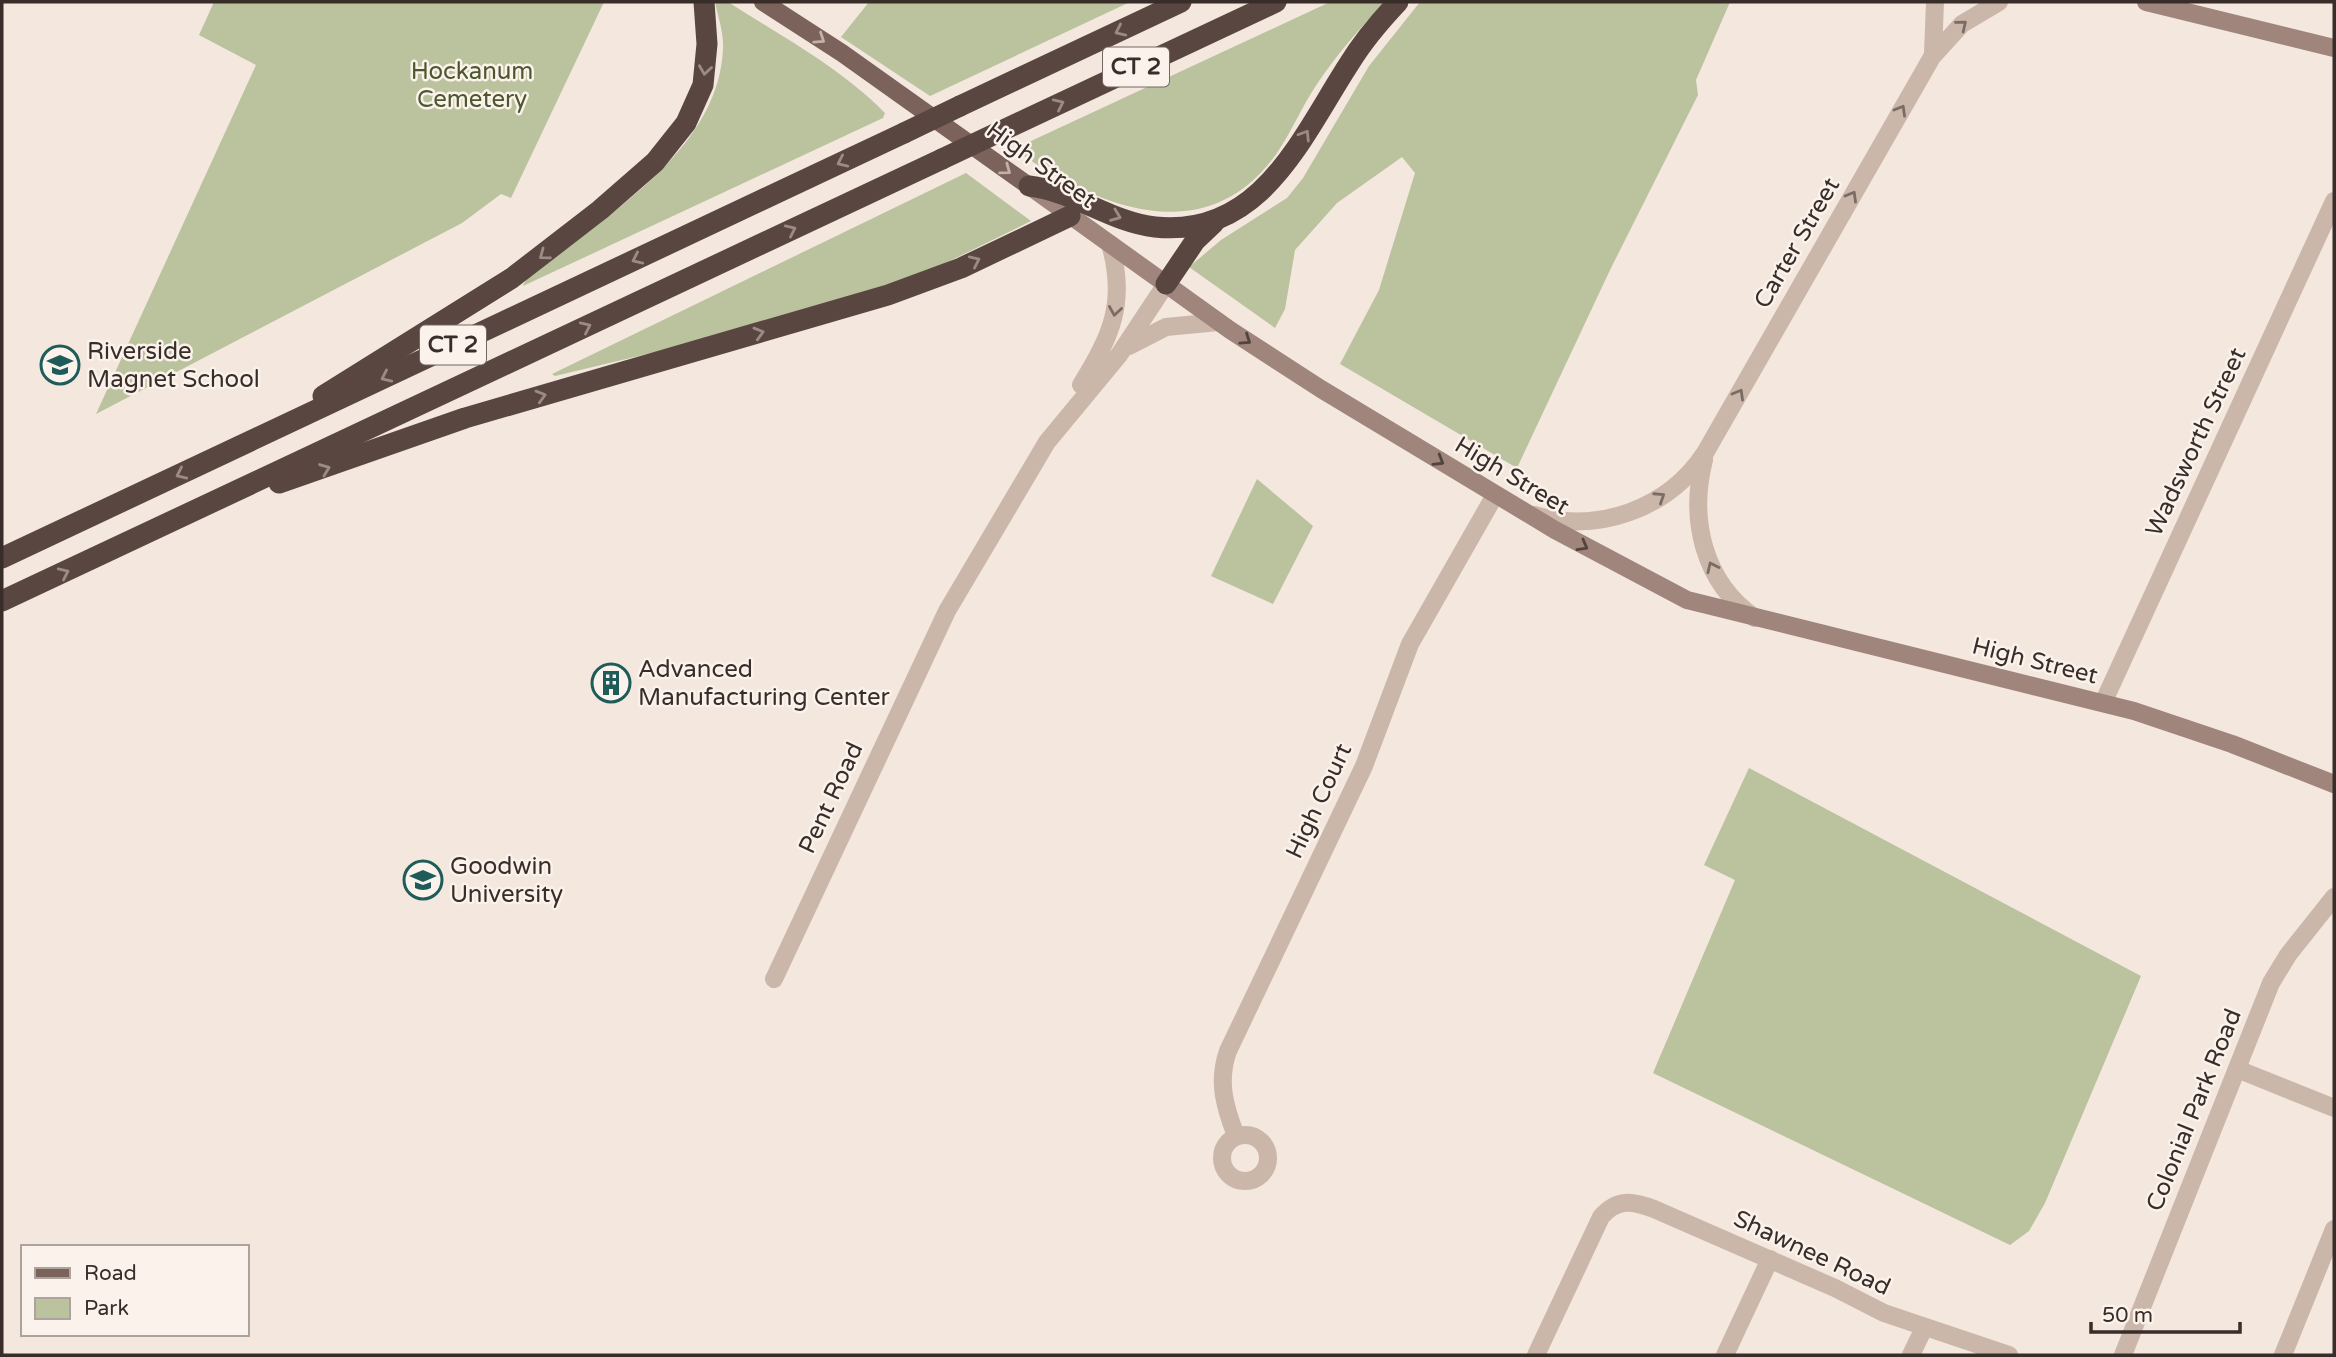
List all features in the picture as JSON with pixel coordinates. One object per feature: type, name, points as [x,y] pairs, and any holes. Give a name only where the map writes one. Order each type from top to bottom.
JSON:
[{"type":"highway","points":[[294,420],[344,381],[512,278],[600,210],[655,162],[686,123],[702,85],[707,44],[704,2]]},
{"type":"highway","name":"CT 2","points":[[2,558],[1181,2]]},
{"type":"highway","name":"CT 2","points":[[2,601],[1276,2]]},
{"type":"highway","points":[[1166,284],[1195,241],[1219,219],[1251,201],[1278,174],[1361,46],[1398,2]]},
{"type":"highway","points":[[1029,186],[1068,195],[1121,219],[1150,226],[1187,227],[1219,219]]},
{"type":"highway","points":[[236,492],[312,474],[465,418],[888,295],[961,268],[1070,216]]},
{"type":"main road","name":"High Street","points":[[763,2],[853,60],[1219,322],[1321,389],[1524,512],[1687,600],[2103,703],[2180,725],[2334,784]]},
{"type":"main road","points":[[2146,2],[2334,48]]},
{"type":"street","name":"Carter Street","points":[[1932,57],[1936,35],[1935,2]]},
{"type":"street","name":"Carter Street","points":[[1524,512],[1576,522],[1626,514],[1673,488],[1705,453],[1932,57],[1962,24],[1999,2]]},
{"type":"street","name":"Wadsworth Street","points":[[2103,703],[2334,201]]},
{"type":"street","name":"Pent Road","points":[[774,979],[947,611],[1112,328],[1116,315],[1117,278],[1110,244]]},
{"type":"street","name":"Pent Road","points":[[1119,355],[1166,284]]},
{"type":"street","name":"Pent Road","points":[[1038,456],[1086,391],[1132,343],[1166,327],[1219,322]]},
{"type":"street","name":"Carter Street","points":[[1705,453],[1698,495],[1700,535],[1709,564],[1726,592],[1755,618]]},
{"type":"street","name":"High Court","points":[[1237,1136],[1222,1091],[1227,1054],[1364,766],[1406,653],[1495,495]]},
{"type":"street","name":"Colonial Park Road","points":[[2123,1355],[2236,1069],[2277,974],[2334,897]]},
{"type":"street","points":[[2236,1069],[2334,1108]]},
{"type":"street","name":"Shawnee Road","points":[[1536,1355],[1601,1217],[1614,1205],[1631,1202],[1770,1259],[1884,1313],[2009,1355]]},
{"type":"street","points":[[2283,1355],[2334,1229]]},
{"type":"street","points":[[1725,1355],[1770,1259]]},
{"type":"street","points":[[1911,1355],[1924,1328]]},
{"type":"green space","name":"Hockanum Cemetery","points":[[214,2],[604,2],[511,198],[501,194],[462,223],[96,414],[256,65],[199,35]]},
{"type":"green space","points":[[715,2],[728,2],[830,67],[868,96],[885,113],[883,118],[523,286],[535,271],[643,187],[688,139],[706,111],[718,81],[723,43]]},
{"type":"green space","points":[[869,2],[1130,2],[930,96],[841,37]]},
{"type":"green space","points":[[1330,2],[1385,2],[1325,73],[1277,153],[1249,184],[1217,203],[1184,211],[1149,210],[1114,202],[1079,188],[1014,149]]},
{"type":"green space","points":[[1420,2],[1730,2],[1696,80],[1698,95],[1610,270],[1517,468],[1340,364],[1379,290],[1415,173],[1402,157],[1337,203],[1295,250],[1285,309],[1275,328],[1189,267],[1221,240],[1287,198],[1303,178],[1369,66]]},
{"type":"green space","points":[[966,173],[1031,221],[897,287],[718,337],[555,376],[552,374]]},
{"type":"green space","points":[[1257,479],[1313,526],[1273,604],[1211,576]]},
{"type":"green space","points":[[1749,768],[2141,976],[2045,1203],[2029,1231],[2010,1245],[1653,1073],[1735,880],[1704,865]]},
{"type":"place","name":"Riverside Magnet School","points":[[60,365]]},
{"type":"place","name":"Advanced Manufacturing Center","points":[[611,683]]},
{"type":"place","name":"Goodwin University","points":[[423,880]]}]
